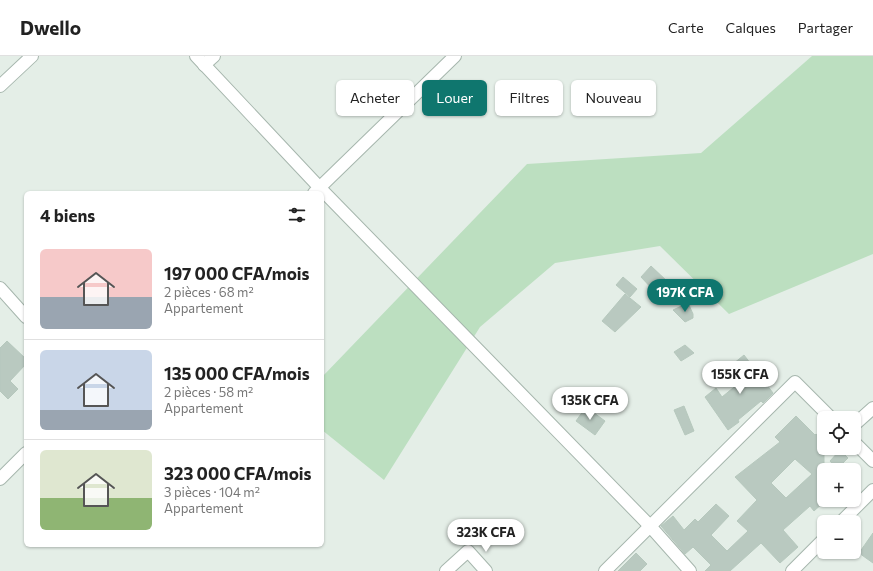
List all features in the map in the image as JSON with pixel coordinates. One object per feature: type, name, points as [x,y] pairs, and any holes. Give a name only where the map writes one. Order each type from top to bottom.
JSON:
[{"type":"street","points":[[0,86],[32,56]]},
{"type":"street","points":[[214,56],[200,60],[317,190],[455,56]]},
{"type":"street","points":[[324,197],[650,526],[690,571]]},
{"type":"street","points":[[0,288],[24,315]]},
{"type":"street","points":[[605,571],[795,382],[824,411]]},
{"type":"street","points":[[861,419],[873,408]]},
{"type":"street","points":[[861,449],[873,461]]},
{"type":"street","points":[[0,479],[24,455]]},
{"type":"street","points":[[848,515],[873,490]]},
{"type":"street","points":[[792,571],[817,546]]},
{"type":"street","points":[[446,571],[468,550],[486,571]]},
{"type":"green space","points":[[812,56],[873,56],[873,254],[729,314],[660,246],[555,263],[480,327],[384,480],[324,432],[324,375],[527,164],[701,153]]},
{"type":"building","points":[[651,266],[668,282],[656,293],[641,277]]},
{"type":"building","points":[[623,277],[637,289],[630,297],[616,285]]},
{"type":"building","points":[[625,294],[641,307],[615,332],[602,321]]},
{"type":"building","points":[[688,303],[693,314],[693,318],[685,322],[673,310]]},
{"type":"building","points":[[7,341],[24,357],[24,366],[10,381],[18,389],[8,399],[0,391],[0,348]]},
{"type":"building","points":[[685,345],[694,353],[681,361],[674,352]]},
{"type":"building","points":[[744,355],[773,393],[763,403],[761,401],[738,420],[739,422],[728,430],[705,397],[716,388],[722,397],[744,379],[733,364]]},
{"type":"building","points":[[684,406],[694,431],[685,435],[674,410]]},
{"type":"building","points":[[586,407],[605,421],[595,435],[576,421]]},
{"type":"building","points":[[796,416],[815,435],[817,435],[817,455],[824,455],[824,463],[817,463],[817,507],[818,507],[814,511],[810,506],[783,530],[798,547],[780,563],[761,543],[730,571],[705,571],[711,565],[693,547],[685,554],[661,526],[673,516],[684,530],[695,519],[698,522],[716,504],[729,516],[711,535],[727,551],[748,531],[737,521],[757,500],[735,477],[780,442],[775,437]],"holes":[[[795,459],[812,474],[786,498],[771,483]]]},
{"type":"building","points":[[835,455],[845,455],[848,458],[843,463],[832,463],[830,461]]},
{"type":"building","points":[[873,533],[873,563],[861,554],[861,550]]},
{"type":"building","points":[[636,553],[647,564],[640,571],[618,571]]}]
